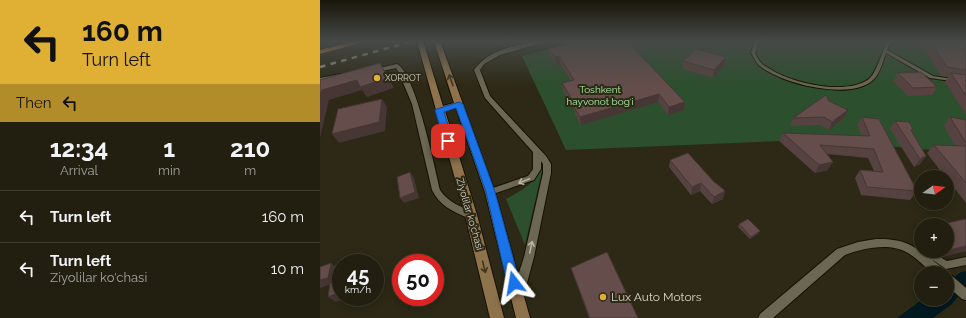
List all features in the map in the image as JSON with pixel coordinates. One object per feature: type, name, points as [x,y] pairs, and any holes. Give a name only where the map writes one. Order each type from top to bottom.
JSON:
[{"type":"main road","name":"Ziyolilar ko'chasi","points":[[424,56],[471,215],[497,318]]},
{"type":"main road","points":[[442,56],[490,192],[523,318]]},
{"type":"main road","points":[[439,110],[459,104]]},
{"type":"street","points":[[491,56],[481,63],[477,70],[487,97],[547,164],[547,173],[529,257],[517,298]]},
{"type":"street","points":[[754,56],[758,62],[766,69],[787,80],[806,86],[826,89],[849,88],[864,84],[871,80],[883,56]]},
{"type":"street","points":[[895,56],[932,77],[966,82]]},
{"type":"street","points":[[363,73],[397,66],[401,70],[415,104],[436,190],[440,198],[449,206],[471,215]]},
{"type":"street","points":[[320,80],[348,75]]},
{"type":"street","points":[[490,192],[531,178],[537,169],[537,152]]},
{"type":"street","points":[[764,318],[841,252],[848,249],[864,245],[890,244],[910,249],[930,266]]},
{"type":"street","points":[[924,261],[933,256],[946,265],[966,261]]},
{"type":"street","points":[[954,284],[966,294]]},
{"type":"green space","name":"Toshkent hayvonot bogʻi","points":[[522,56],[966,56],[966,153],[827,141],[780,141],[566,150]]},
{"type":"green space","points":[[543,167],[525,245],[506,199],[518,193],[527,186]]},
{"type":"water","points":[[966,271],[966,286],[954,301],[954,277],[961,272]]},
{"type":"water","points":[[914,306],[949,306],[933,318],[897,318]]},
{"type":"building","points":[[554,56],[641,56],[685,102],[669,107],[659,94],[580,117],[574,107],[576,106],[562,83],[574,80],[559,56]]},
{"type":"building","points":[[689,56],[726,57],[714,70],[683,61]]},
{"type":"building","points":[[940,56],[966,56],[966,70],[947,67]]},
{"type":"building","points":[[380,63],[388,78],[360,87],[357,80],[322,90],[320,96],[320,80]]},
{"type":"building","points":[[921,72],[937,87],[913,88],[898,73]]},
{"type":"building","points":[[951,73],[966,75],[966,96]]},
{"type":"building","points":[[826,95],[829,101],[848,110],[832,122],[824,117],[793,118]]},
{"type":"building","points":[[382,99],[379,122],[332,134],[338,109]]},
{"type":"building","points":[[862,117],[879,119],[914,185],[914,191],[867,187],[860,170],[883,172],[874,149],[820,145],[833,162],[819,165],[783,133],[870,136]]},
{"type":"building","points":[[950,117],[966,120],[966,143]]},
{"type":"building","points":[[895,121],[909,122],[913,129],[911,130],[926,156],[920,159]]},
{"type":"building","points":[[934,145],[966,146],[966,183]]},
{"type":"building","points":[[688,153],[715,183],[725,191],[714,197],[701,183],[692,187],[670,160]]},
{"type":"building","points":[[410,172],[415,192],[400,198],[397,177]]},
{"type":"building","points":[[748,219],[760,231],[751,237],[739,224]]},
{"type":"building","points":[[966,219],[966,246],[954,249],[954,222]]},
{"type":"building","name":"Lux Auto Motors","points":[[607,252],[638,318],[590,318],[571,268]]},
{"type":"building","points":[[331,263],[328,278],[320,280],[320,267]]},
{"type":"building","points":[[332,282],[332,295],[328,297],[330,283]]},
{"type":"railway","points":[[320,67],[360,56]]},
{"type":"place","name":"XORROT","points":[[377,78]]},
{"type":"place","name":"Lux Auto Motors","points":[[603,297]]},
{"type":"route","points":[[448,141],[439,110],[459,104],[490,192],[514,283]]}]
